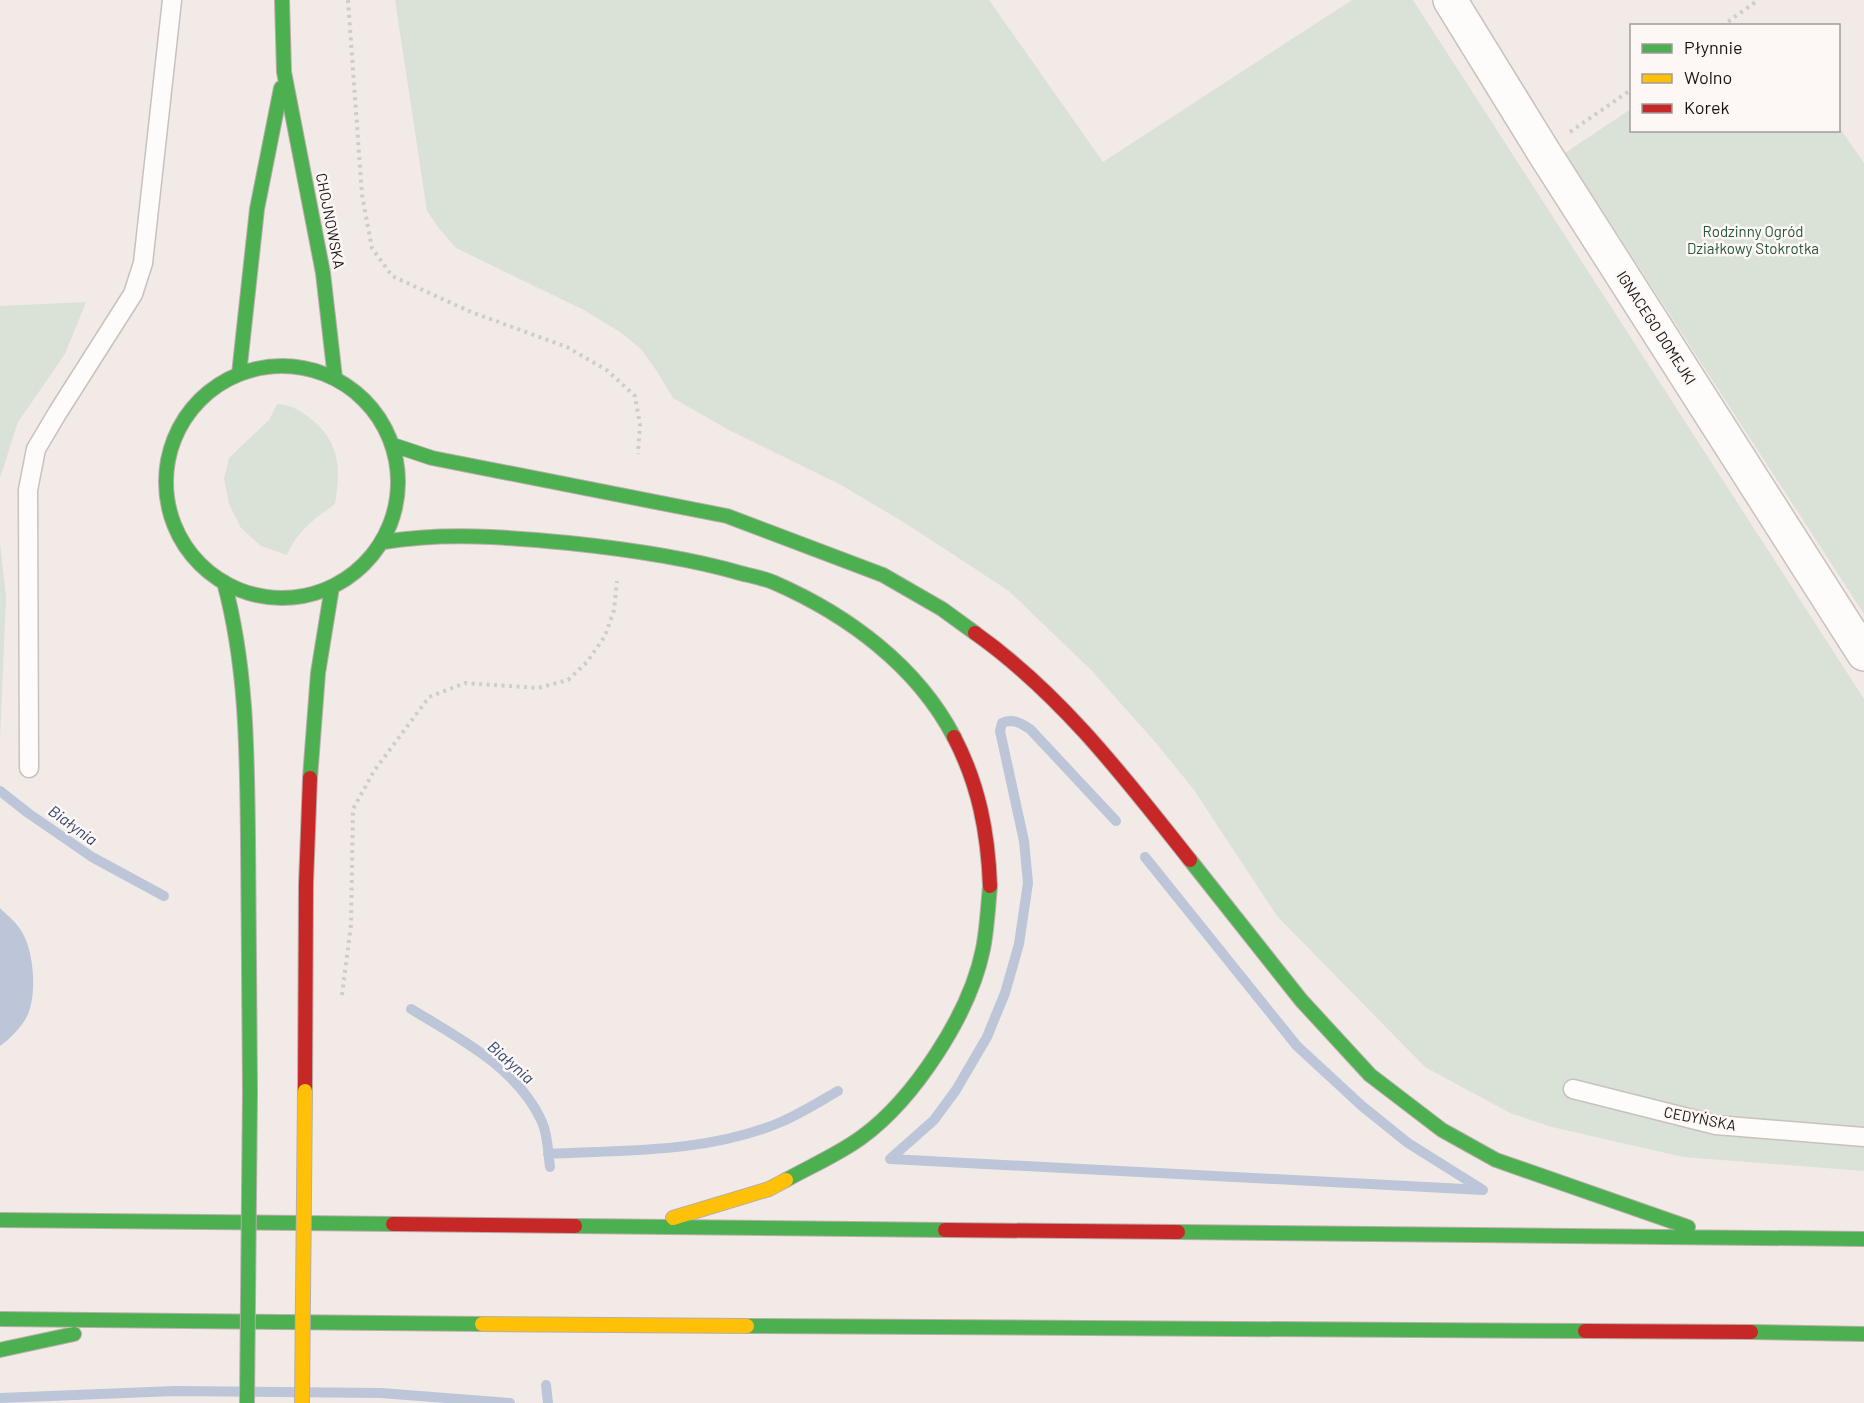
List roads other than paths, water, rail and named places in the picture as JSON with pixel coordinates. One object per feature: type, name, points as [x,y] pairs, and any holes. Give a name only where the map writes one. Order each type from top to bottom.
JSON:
[{"type":"main road","name":"CHOJNOWSKA","points":[[282,0],[284,72],[323,273],[335,378]]},
{"type":"main road","name":"CHOJNOWSKA","points":[[239,374],[257,209],[284,72]]},
{"type":"main road","points":[[278,365],[303,367],[335,378],[368,402],[383,422],[393,445],[399,469],[399,494],[393,519],[383,542],[368,562],[349,578],[332,587],[303,597],[278,599],[253,595],[224,582],[200,564],[179,537],[171,515],[166,493],[166,469],[171,447],[180,426],[192,406],[209,390],[253,368],[278,365]]},
{"type":"main road","points":[[393,445],[432,458],[727,516],[883,574],[942,609],[1002,652],[1068,714],[1112,762],[1301,1000],[1370,1075],[1442,1130],[1496,1160],[1718,1237]]},
{"type":"main road","points":[[383,542],[421,536],[498,536],[599,546],[713,566],[773,582],[831,611],[869,637],[914,680],[942,714],[968,764],[985,824],[990,885],[983,950],[963,1008],[932,1061],[896,1107],[861,1138],[831,1156],[769,1189],[644,1227]]},
{"type":"main road","points":[[224,582],[232,607],[236,631],[242,680],[248,776],[250,1091],[247,1403]]},
{"type":"main road","points":[[302,1403],[308,813],[314,710],[324,629],[332,587]]},
{"type":"main road","points":[[0,1220],[1864,1239]]},
{"type":"main road","points":[[0,1319],[140,1322],[1027,1329],[1696,1331],[1864,1334]]},
{"type":"main road","points":[[0,1350],[140,1322]]},
{"type":"street","name":"IGNACEGO DOMEJKI","points":[[1450,0],[1543,152],[1864,654]]},
{"type":"lane","points":[[29,768],[28,490],[36,449],[133,294],[143,263],[172,0]]},
{"type":"lane","name":"CEDYŃSKA","points":[[1573,1089],[1716,1125],[1864,1137]]},
{"type":"water","points":[[0,908],[17,925],[26,940],[32,961],[33,995],[26,1019],[16,1032],[0,1046]]},
{"type":"waterway","points":[[890,1159],[934,1120],[956,1090],[987,1037],[1005,993],[1019,944],[1028,883],[1024,841],[1000,731],[1002,723],[1013,721],[1030,729],[1116,821]]},
{"type":"waterway","name":"Białynia","points":[[0,791],[92,857],[164,896]]},
{"type":"waterway","points":[[890,1159],[1483,1190],[1408,1143],[1362,1106],[1297,1046],[1145,857]]},
{"type":"waterway","name":"Białynia","points":[[411,1009],[486,1056],[518,1086],[531,1103],[544,1127],[550,1167]]},
{"type":"waterway","points":[[548,1154],[666,1148],[725,1140],[781,1122],[838,1091]]},
{"type":"waterway","name":"Białynia","points":[[546,1385],[548,1403]]},
{"type":"waterway","points":[[0,1398],[175,1391],[381,1393],[510,1403]]},
{"type":"park label","name":"Rodzinny Ogród Działkowy Stokrotka","points":[[1753,240]]}]
